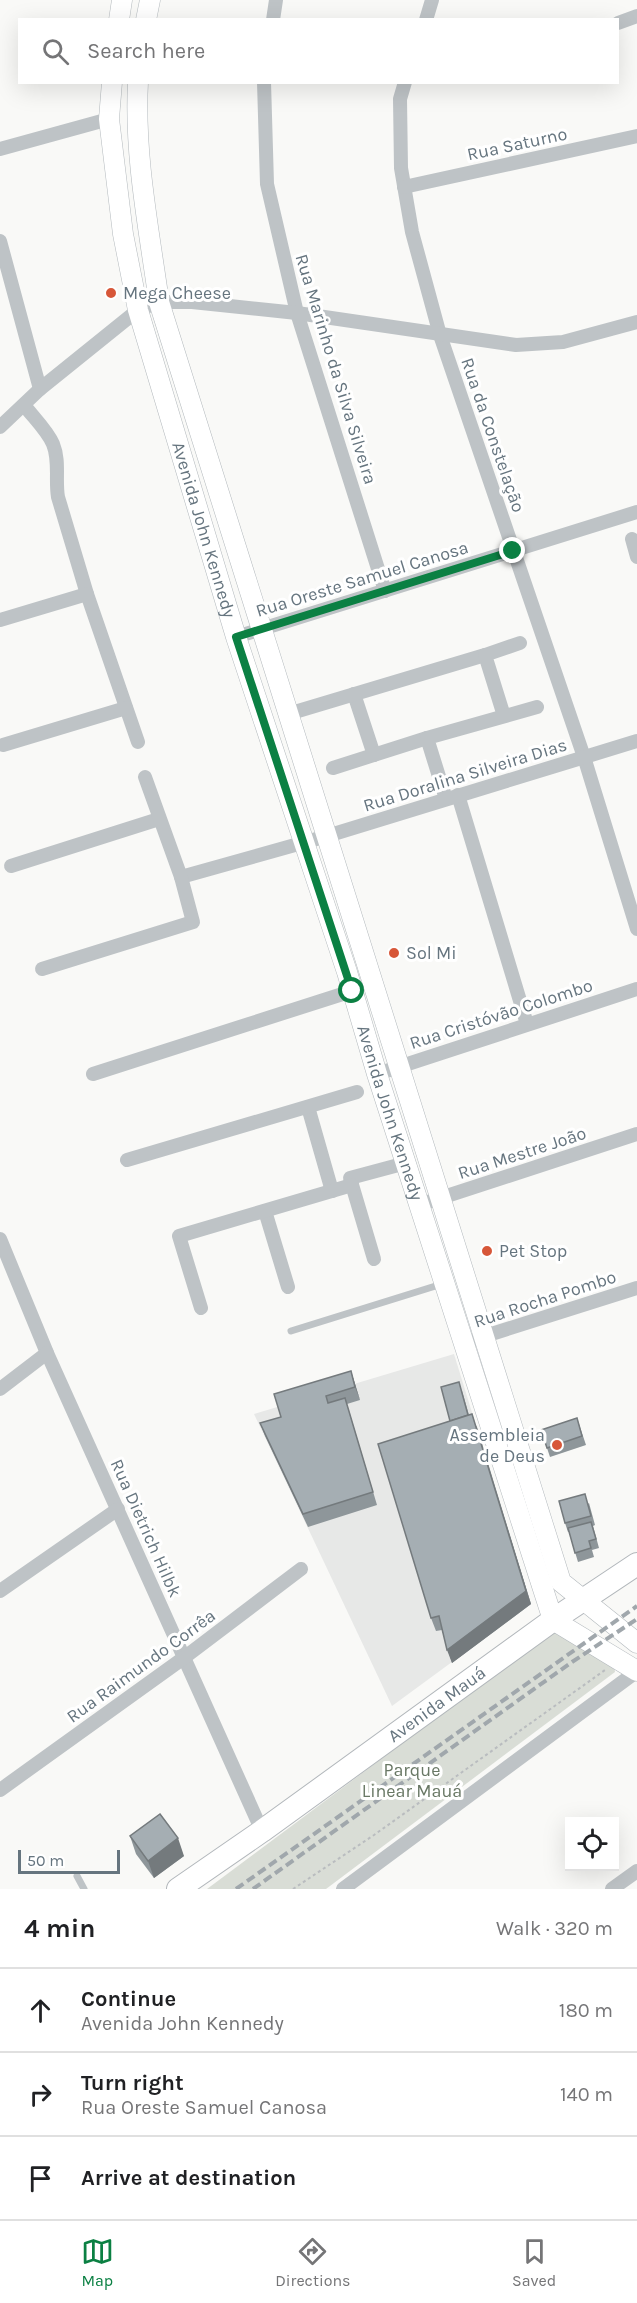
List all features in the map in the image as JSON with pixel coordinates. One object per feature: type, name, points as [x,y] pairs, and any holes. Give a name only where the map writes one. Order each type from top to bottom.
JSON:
[{"type":"main road","points":[[119,18],[122,0]]},
{"type":"main road","points":[[146,18],[150,0]]},
{"type":"main road","name":"Avenida John Kennedy","points":[[112,84],[109,119],[123,234],[138,310],[236,637],[553,1620]]},
{"type":"main road","name":"Avenida John Kennedy","points":[[138,84],[136,110],[140,172],[159,302],[561,1582],[637,1643]]},
{"type":"main road","name":"Avenida Mauá","points":[[178,1889],[262,1831],[553,1620],[637,1564]]},
{"type":"main road","points":[[553,1620],[637,1672]]},
{"type":"street","points":[[273,18],[276,0]]},
{"type":"street","points":[[427,18],[432,0]]},
{"type":"street","points":[[619,23],[637,16]]},
{"type":"street","name":"Rua Marinho da Silva Silveira","points":[[264,84],[267,184],[297,313],[385,591]]},
{"type":"street","name":"Rua da Constelação","points":[[404,84],[400,99],[401,168],[412,232],[440,335],[584,757],[637,929]]},
{"type":"street","points":[[0,148],[109,119]]},
{"type":"street","name":"Rua Saturno","points":[[404,187],[637,136]]},
{"type":"street","points":[[0,241],[40,389]]},
{"type":"street","points":[[0,427],[40,389],[138,310],[159,302],[192,302],[297,313],[516,345],[563,342],[637,322]]},
{"type":"street","points":[[24,405],[52,443],[57,470],[58,497],[87,594],[138,742]]},
{"type":"street","name":"Rua Oreste Samuel Canosa","points":[[236,637],[637,512]]},
{"type":"street","points":[[632,539],[637,557]]},
{"type":"street","points":[[0,620],[87,594]]},
{"type":"street","points":[[288,714],[520,643]]},
{"type":"street","points":[[485,655],[504,716]]},
{"type":"street","points":[[354,694],[374,755]]},
{"type":"street","points":[[333,768],[427,738],[537,707]]},
{"type":"street","points":[[3,745],[126,708]]},
{"type":"street","points":[[427,738],[452,797],[527,1024]]},
{"type":"street","name":"Rua Doralina Silveira Dias","points":[[181,877],[327,836],[637,741]]},
{"type":"street","points":[[42,969],[193,922],[181,877],[145,777]]},
{"type":"street","points":[[11,866],[159,819]]},
{"type":"street","name":"Rua Cristóvão Colombo","points":[[377,1074],[637,990]]},
{"type":"street","points":[[93,1074],[352,991]]},
{"type":"street","points":[[127,1160],[357,1092]]},
{"type":"street","points":[[308,1107],[332,1191]]},
{"type":"street","name":"Rua Mestre João","points":[[419,1206],[637,1134]]},
{"type":"street","points":[[374,1259],[350,1178],[406,1163]]},
{"type":"street","points":[[201,1308],[179,1236],[352,1185]]},
{"type":"street","points":[[265,1211],[288,1287]]},
{"type":"street","name":"Rua Dietrich Hilbk","points":[[0,1239],[46,1353],[262,1831]]},
{"type":"street","name":"Rua Rocha Pombo","points":[[463,1343],[636,1293]]},
{"type":"street","points":[[0,1389],[46,1353]]},
{"type":"street","points":[[0,1591],[118,1509]]},
{"type":"street","name":"Rua Raimundo Corrêa","points":[[0,1790],[185,1657],[301,1569]]},
{"type":"street","points":[[343,1889],[637,1672]]},
{"type":"street","points":[[612,1889],[637,1871]]},
{"type":"lane","points":[[291,1331],[444,1284]]},
{"type":"lane","points":[[77,1876],[84,1889]]},
{"type":"path","points":[[293,1889],[374,1835],[618,1661]]},
{"type":"shaded area","points":[[454,1354],[531,1604],[392,1706],[254,1414]]},
{"type":"green space","name":"Parque Linear Mauá","points":[[559,1630],[614,1665],[615,1672],[326,1889],[207,1889],[550,1633]]},
{"type":"building","points":[[351,1371],[355,1387],[326,1396],[328,1403],[345,1398],[373,1492],[303,1514],[260,1423],[281,1417],[274,1394]]},
{"type":"building","points":[[459,1382],[468,1415],[450,1421],[441,1387]]},
{"type":"building","points":[[472,1414],[526,1591],[447,1650],[439,1616],[431,1618],[378,1444]]},
{"type":"building","points":[[577,1418],[582,1436],[547,1448],[541,1430]]},
{"type":"building","points":[[585,1494],[591,1516],[565,1523],[559,1501]]},
{"type":"building","points":[[591,1522],[596,1539],[589,1541],[591,1548],[575,1553],[568,1528]]},
{"type":"building","points":[[160,1814],[178,1838],[148,1861],[130,1836]]},
{"type":"railway","points":[[236,1889],[637,1606]]},
{"type":"railway","points":[[253,1889],[572,1662],[637,1619]]},
{"type":"place","name":"Mega Cheese","points":[[111,293]]},
{"type":"place","name":"Sol Mi","points":[[394,953]]},
{"type":"place","name":"Pet Stop","points":[[487,1251]]},
{"type":"place","name":"Assembleia de Deus","points":[[557,1445]]},
{"type":"route","points":[[352,991],[236,637],[513,551]]}]
